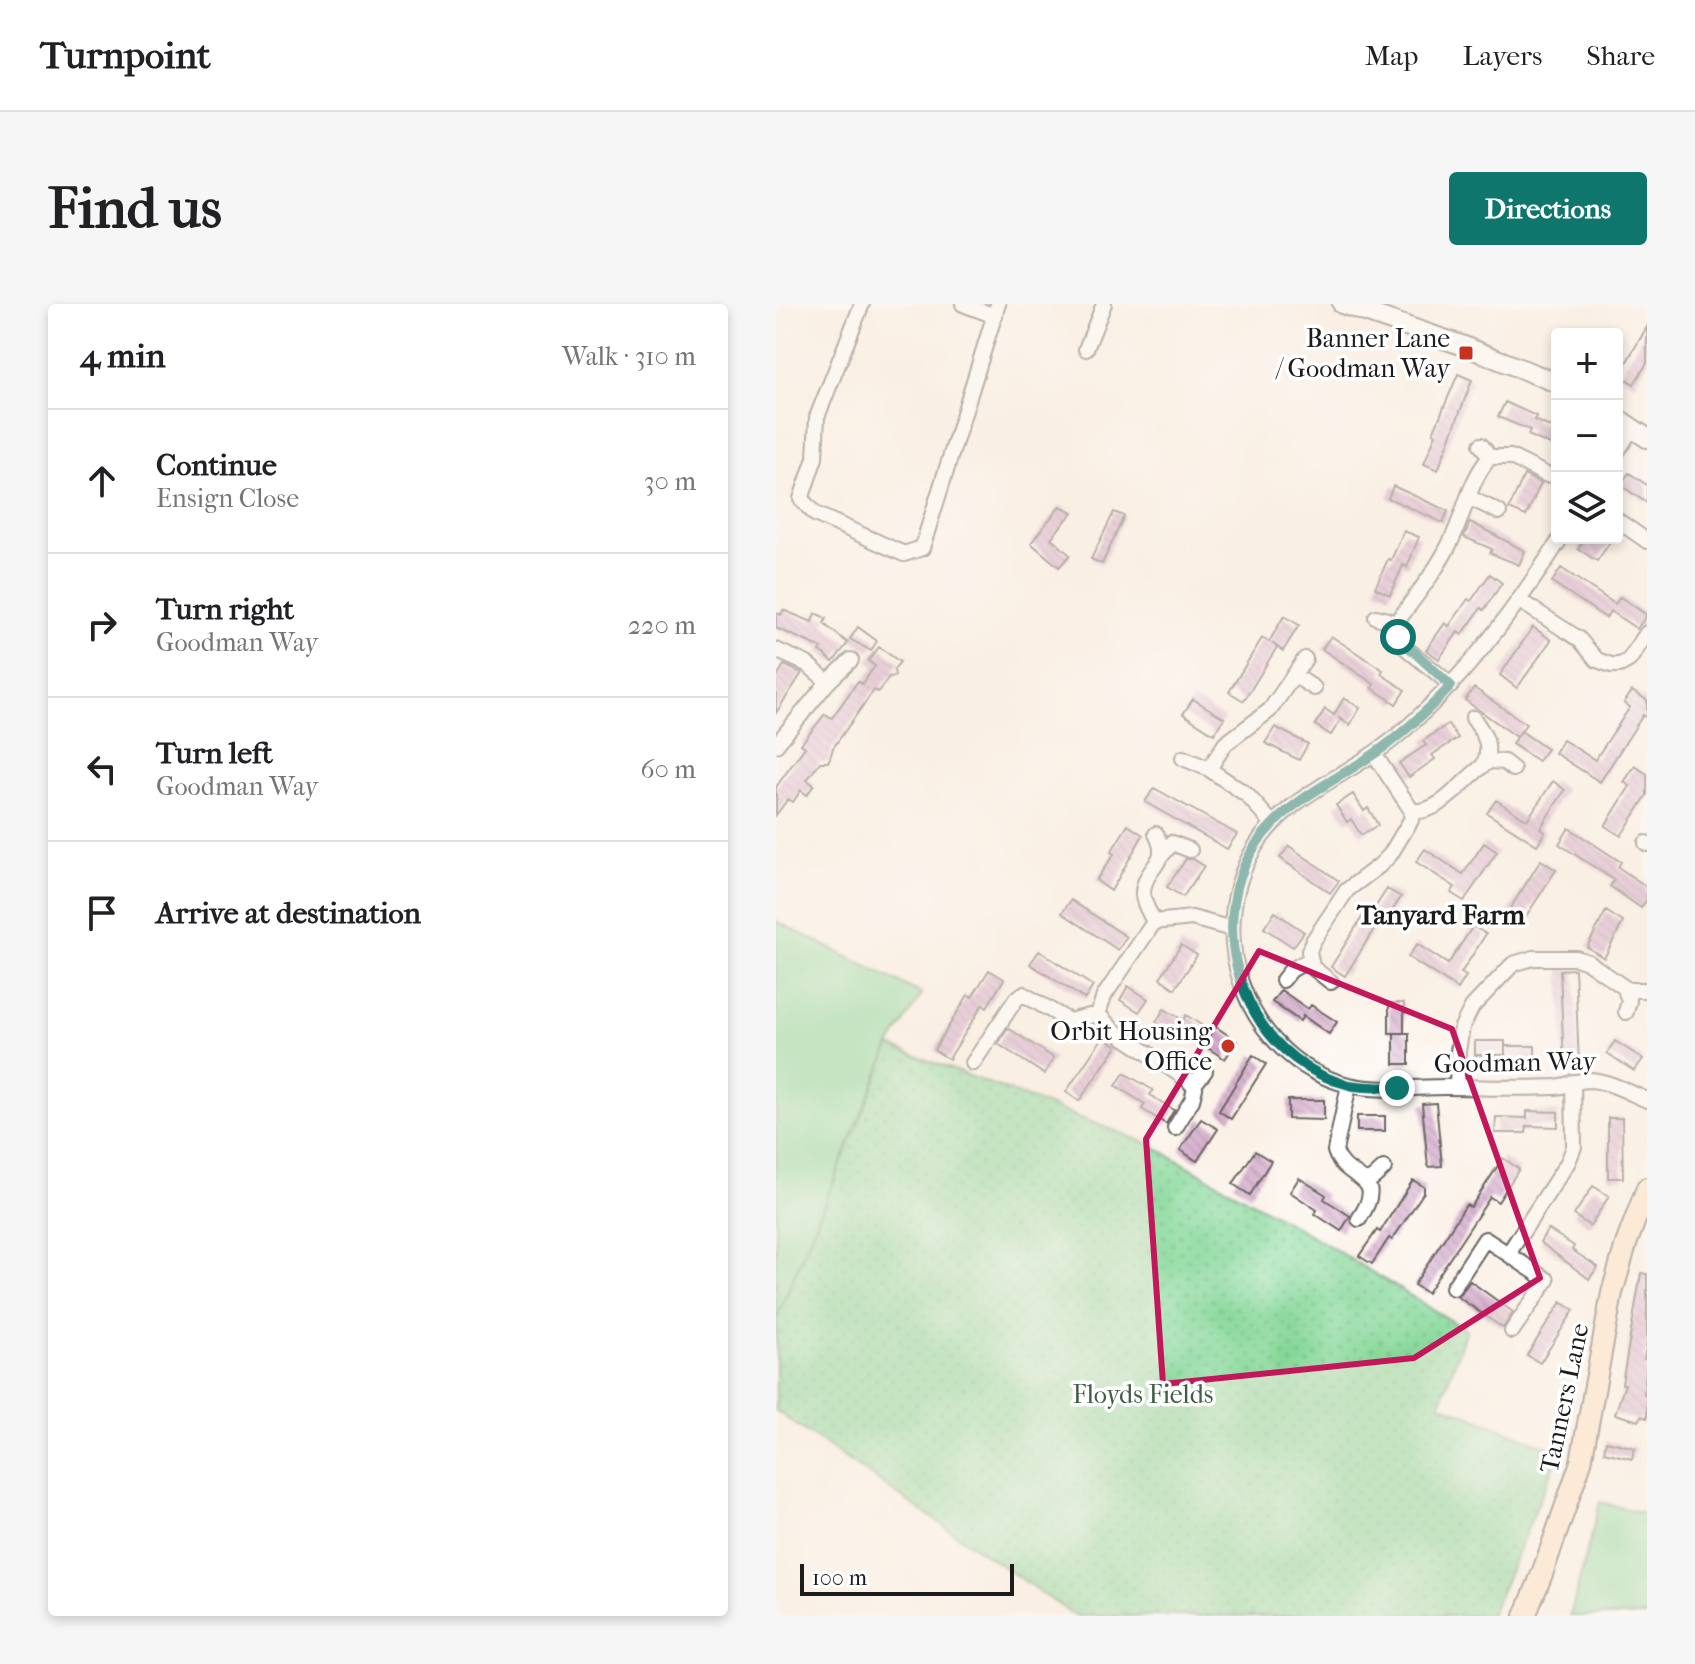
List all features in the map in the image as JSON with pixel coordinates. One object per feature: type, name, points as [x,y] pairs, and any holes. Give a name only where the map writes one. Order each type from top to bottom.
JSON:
[{"type":"main road","name":"Tanners Lane","points":[[1525,1616],[1581,1462],[1612,1293],[1647,1188]]},
{"type":"street","points":[[862,304],[817,417],[815,458],[801,499],[815,514],[904,554],[922,548],[996,310],[963,304]]},
{"type":"street","points":[[1342,304],[1464,346],[1551,381]]},
{"type":"street","points":[[1086,349],[1099,305]]},
{"type":"street","points":[[1396,627],[1434,574],[1453,538],[1486,451],[1511,457],[1547,475]]},
{"type":"street","points":[[1468,497],[1499,512]]},
{"type":"street","points":[[1623,524],[1647,541]]},
{"type":"street","name":"Goodman Way","points":[[1557,544],[1520,601],[1478,657],[1451,686],[1374,754],[1292,807],[1273,824],[1252,852],[1239,880],[1234,897],[1233,957],[1240,985],[1257,1018],[1275,1043],[1310,1067],[1349,1085],[1558,1087],[1591,1080],[1647,1100]]},
{"type":"street","points":[[1520,601],[1579,639],[1597,660],[1611,665],[1620,665],[1629,660],[1647,633]]},
{"type":"street","points":[[1376,617],[1391,621],[1406,647],[1434,668],[1451,686]]},
{"type":"street","points":[[776,650],[807,664],[828,682]]},
{"type":"street","points":[[1209,769],[1225,744],[1270,710],[1305,659]]},
{"type":"street","points":[[776,745],[828,682],[851,660]]},
{"type":"street","points":[[1294,675],[1314,688]]},
{"type":"street","points":[[1473,718],[1489,748],[1484,764]]},
{"type":"street","points":[[1331,982],[1317,972],[1309,960],[1313,941],[1347,890],[1390,855],[1411,820],[1412,811],[1374,754]]},
{"type":"street","points":[[1183,758],[1209,769],[1247,795],[1273,824]]},
{"type":"street","points":[[1412,811],[1422,811],[1437,804],[1484,764],[1497,761],[1513,769]]},
{"type":"street","points":[[1156,834],[1163,854]]},
{"type":"street","points":[[1154,922],[1143,893],[1146,881],[1172,843],[1190,850]]},
{"type":"street","points":[[1098,1014],[1104,996],[1154,922],[1192,918],[1232,929]]},
{"type":"street","points":[[1457,1087],[1462,1027],[1472,1007],[1513,964],[1533,958],[1576,958],[1588,962],[1625,989],[1633,992],[1644,990]]},
{"type":"street","points":[[1283,980],[1291,970],[1309,960]]},
{"type":"street","points":[[1625,989],[1629,1001],[1626,1012]]},
{"type":"street","points":[[973,1063],[1016,999],[1023,994],[1069,1021],[1098,1014]]},
{"type":"street","points":[[1098,1014],[1113,1030],[1188,1080],[1195,1088],[1192,1100],[1175,1128]]},
{"type":"street","points":[[1188,1080],[1197,1081],[1205,1071]]},
{"type":"street","points":[[1508,1254],[1568,1162],[1574,1147],[1573,1082]]},
{"type":"street","points":[[1349,1085],[1335,1151],[1338,1161],[1369,1185],[1367,1206],[1359,1219]]},
{"type":"street","points":[[1367,1181],[1384,1168]]},
{"type":"street","points":[[1453,1288],[1485,1239],[1547,1280],[1512,1331]]},
{"type":"highlighted area","points":[[1259,951],[1452,1029],[1540,1278],[1414,1358],[1163,1384],[1146,1139]]},
{"type":"green space","points":[[776,921],[922,994],[890,1046],[776,1320]]},
{"type":"green space","name":"Floyds Fields","points":[[890,1046],[1147,1143],[1321,1241],[1466,1330],[1440,1404],[1560,1452],[1490,1616],[1075,1616],[776,1411],[776,1320]]},
{"type":"green space","points":[[1600,1502],[1647,1514],[1647,1616],[1570,1616]]},
{"type":"building","points":[[1647,327],[1647,363],[1634,384],[1623,377],[1623,368]]},
{"type":"building","points":[[1458,374],[1472,380],[1438,470],[1424,464],[1436,434],[1433,433]]},
{"type":"building","points":[[1505,402],[1536,416],[1534,420],[1551,427],[1551,445],[1528,435],[1530,430],[1498,417]]},
{"type":"building","points":[[1629,473],[1647,485],[1647,503],[1623,487]]},
{"type":"building","points":[[1524,475],[1541,483],[1526,516],[1509,509]]},
{"type":"building","points":[[1393,486],[1448,511],[1443,523],[1388,498]]},
{"type":"building","points":[[1060,506],[1073,512],[1051,538],[1070,555],[1059,567],[1031,543]]},
{"type":"building","points":[[1114,512],[1124,516],[1102,564],[1091,559]]},
{"type":"building","points":[[1470,522],[1525,551],[1519,565],[1490,553],[1492,549],[1464,537]]},
{"type":"building","points":[[1404,531],[1419,537],[1407,567],[1403,565],[1390,595],[1375,588]]},
{"type":"building","points":[[1581,544],[1609,544],[1597,561],[1578,549]]},
{"type":"building","points":[[1561,568],[1615,604],[1620,597],[1647,615],[1637,629],[1610,611],[1606,618],[1552,582]]},
{"type":"building","points":[[1490,574],[1502,583],[1484,610],[1481,608],[1462,635],[1458,632],[1439,659],[1426,650],[1445,623],[1449,626],[1468,599],[1471,601]]},
{"type":"building","points":[[783,610],[812,622],[815,613],[826,618],[824,624],[848,643],[833,662],[820,651],[822,648],[776,628],[776,613],[781,615]]},
{"type":"building","points":[[1284,616],[1299,625],[1283,651],[1272,643],[1277,647],[1244,701],[1229,692],[1262,638],[1269,642]]},
{"type":"building","points":[[858,627],[877,641],[871,651],[850,639]]},
{"type":"building","points":[[1533,627],[1551,640],[1517,688],[1500,675]]},
{"type":"building","points":[[1331,636],[1383,670],[1381,674],[1405,690],[1396,704],[1372,688],[1374,684],[1322,649]]},
{"type":"building","points":[[879,647],[900,662],[894,669],[895,676],[889,677],[878,692],[874,690],[833,748],[828,762],[820,762],[807,780],[814,785],[807,795],[801,790],[793,802],[788,799],[776,815],[776,787],[805,747],[801,744],[825,714],[832,718],[858,681],[862,684],[875,666],[868,661]]},
{"type":"building","points":[[784,665],[802,673],[776,713],[776,678]]},
{"type":"building","points":[[1474,688],[1526,724],[1517,737],[1465,700]]},
{"type":"building","points":[[1632,691],[1647,700],[1647,718],[1643,715],[1600,782],[1555,753],[1563,740],[1595,760],[1630,707],[1624,703]]},
{"type":"building","points":[[1344,698],[1360,708],[1350,725],[1341,719],[1331,735],[1315,725],[1325,709],[1334,715]]},
{"type":"building","points":[[1193,699],[1224,718],[1214,734],[1183,714]]},
{"type":"building","points":[[1448,724],[1458,738],[1432,755],[1435,759],[1409,777],[1399,763],[1426,745],[1423,741]]},
{"type":"building","points":[[1275,727],[1308,744],[1299,760],[1265,743]]},
{"type":"building","points":[[1521,731],[1547,749],[1538,761],[1512,744]]},
{"type":"building","points":[[1635,766],[1647,774],[1647,795],[1621,836],[1605,826],[1630,786],[1624,782]]},
{"type":"building","points":[[1553,781],[1565,790],[1540,828],[1545,832],[1537,845],[1487,813],[1496,800],[1527,820]]},
{"type":"building","points":[[1154,788],[1237,834],[1227,849],[1145,802]]},
{"type":"building","points":[[1353,794],[1364,811],[1368,808],[1378,825],[1361,835],[1351,819],[1347,822],[1336,805]]},
{"type":"building","points":[[1128,825],[1143,835],[1111,891],[1096,880],[1114,854],[1111,852]]},
{"type":"building","points":[[1569,828],[1621,862],[1618,867],[1647,887],[1647,899],[1641,908],[1610,886],[1614,880],[1559,844]]},
{"type":"building","points":[[1484,843],[1497,852],[1464,901],[1451,893],[1455,887],[1416,862],[1425,849],[1463,874]]},
{"type":"building","points":[[1289,846],[1339,881],[1330,893],[1280,858]]},
{"type":"building","points":[[1186,859],[1193,859],[1204,866],[1183,897],[1167,887]]},
{"type":"building","points":[[1541,860],[1556,870],[1521,924],[1506,915]]},
{"type":"building","points":[[1387,889],[1401,897],[1382,926],[1378,923],[1345,976],[1331,967],[1364,914],[1369,917]]},
{"type":"building","points":[[1071,900],[1127,937],[1118,950],[1062,913]]},
{"type":"building","points":[[1606,911],[1623,922],[1604,958],[1587,947]]},
{"type":"building","points":[[1275,912],[1304,932],[1293,947],[1264,928]]},
{"type":"building","points":[[1473,926],[1486,934],[1461,973],[1466,976],[1458,989],[1408,957],[1417,944],[1448,964]]},
{"type":"building","points":[[1181,945],[1197,955],[1175,989],[1160,978]]},
{"type":"building","points":[[1039,951],[1093,986],[1085,999],[1030,964]]},
{"type":"building","points":[[1575,969],[1579,1064],[1564,1065],[1560,970]]},
{"type":"building","points":[[989,970],[1004,979],[987,1007],[983,1004],[949,1059],[934,1050],[968,995],[972,997]]},
{"type":"building","points":[[1128,986],[1148,999],[1139,1012],[1120,1000]]},
{"type":"building","points":[[1281,990],[1308,1009],[1311,1005],[1337,1022],[1329,1034],[1303,1016],[1300,1021],[1272,1002]]},
{"type":"building","points":[[1389,1003],[1404,1003],[1404,1033],[1409,1033],[1409,1064],[1394,1064],[1394,1033],[1389,1033]]},
{"type":"building","points":[[1164,1009],[1183,1020],[1174,1034],[1156,1022]]},
{"type":"building","points":[[1186,1015],[1212,1032],[1216,1027],[1237,1041],[1225,1059],[1178,1029]]},
{"type":"building","points":[[1008,1028],[1054,1058],[1044,1074],[998,1044]]},
{"type":"building","points":[[1103,1037],[1117,1046],[1079,1101],[1066,1092]]},
{"type":"building","points":[[1475,1041],[1505,1041],[1505,1055],[1475,1055]]},
{"type":"building","points":[[1615,1041],[1643,1059],[1634,1071],[1607,1053]]},
{"type":"building","points":[[1505,1046],[1535,1046],[1535,1061],[1505,1061]]},
{"type":"building","points":[[1253,1055],[1266,1064],[1231,1119],[1219,1111]]},
{"type":"building","points":[[1124,1073],[1153,1090],[1150,1095],[1174,1110],[1166,1124],[1142,1109],[1145,1104],[1116,1086]]},
{"type":"building","points":[[1288,1100],[1324,1100],[1324,1120],[1288,1119]]},
{"type":"building","points":[[1436,1103],[1442,1166],[1428,1167],[1422,1104]]},
{"type":"building","points":[[1527,1111],[1558,1112],[1558,1127],[1527,1126],[1526,1133],[1495,1133],[1496,1117],[1527,1118]]},
{"type":"building","points":[[1357,1116],[1385,1116],[1385,1131],[1357,1131]]},
{"type":"building","points":[[1608,1118],[1622,1118],[1623,1178],[1608,1178]]},
{"type":"building","points":[[1201,1119],[1218,1129],[1197,1161],[1180,1150]]},
{"type":"building","points":[[1255,1151],[1271,1161],[1250,1195],[1233,1184]]},
{"type":"building","points":[[1503,1158],[1519,1169],[1498,1202],[1490,1197],[1427,1293],[1414,1285],[1466,1205],[1471,1207]]},
{"type":"building","points":[[1299,1178],[1326,1195],[1324,1199],[1350,1216],[1341,1231],[1290,1192]]},
{"type":"building","points":[[1413,1180],[1424,1187],[1424,1192],[1372,1264],[1359,1256],[1377,1230],[1380,1232]]},
{"type":"building","points":[[1593,1186],[1609,1196],[1590,1226],[1574,1215]]},
{"type":"building","points":[[1548,1229],[1598,1267],[1589,1279],[1540,1242]]},
{"type":"building","points":[[1641,1273],[1647,1274],[1644,1394],[1647,1395],[1647,1418],[1641,1416],[1639,1421],[1615,1414],[1625,1384],[1622,1384]]},
{"type":"building","points":[[1470,1281],[1513,1312],[1503,1328],[1458,1297]]},
{"type":"building","points":[[1561,1302],[1574,1310],[1540,1363],[1527,1355]]},
{"type":"building","points":[[1606,1441],[1635,1448],[1632,1459],[1604,1452]]},
{"type":"place","name":"Banner Lane / Goodman Way","points":[[1466,353]]},
{"type":"place","name":"Orbit Housing Office","points":[[1228,1046]]},
{"type":"district","name":"Tanyard Farm","points":[[1441,914]]},
{"type":"route","points":[[1397,1088],[1349,1085],[1334,1080],[1275,1043],[1257,1018],[1240,985],[1233,957],[1232,911],[1239,880],[1252,852],[1273,824],[1292,807],[1374,754],[1451,686],[1398,637]]}]
